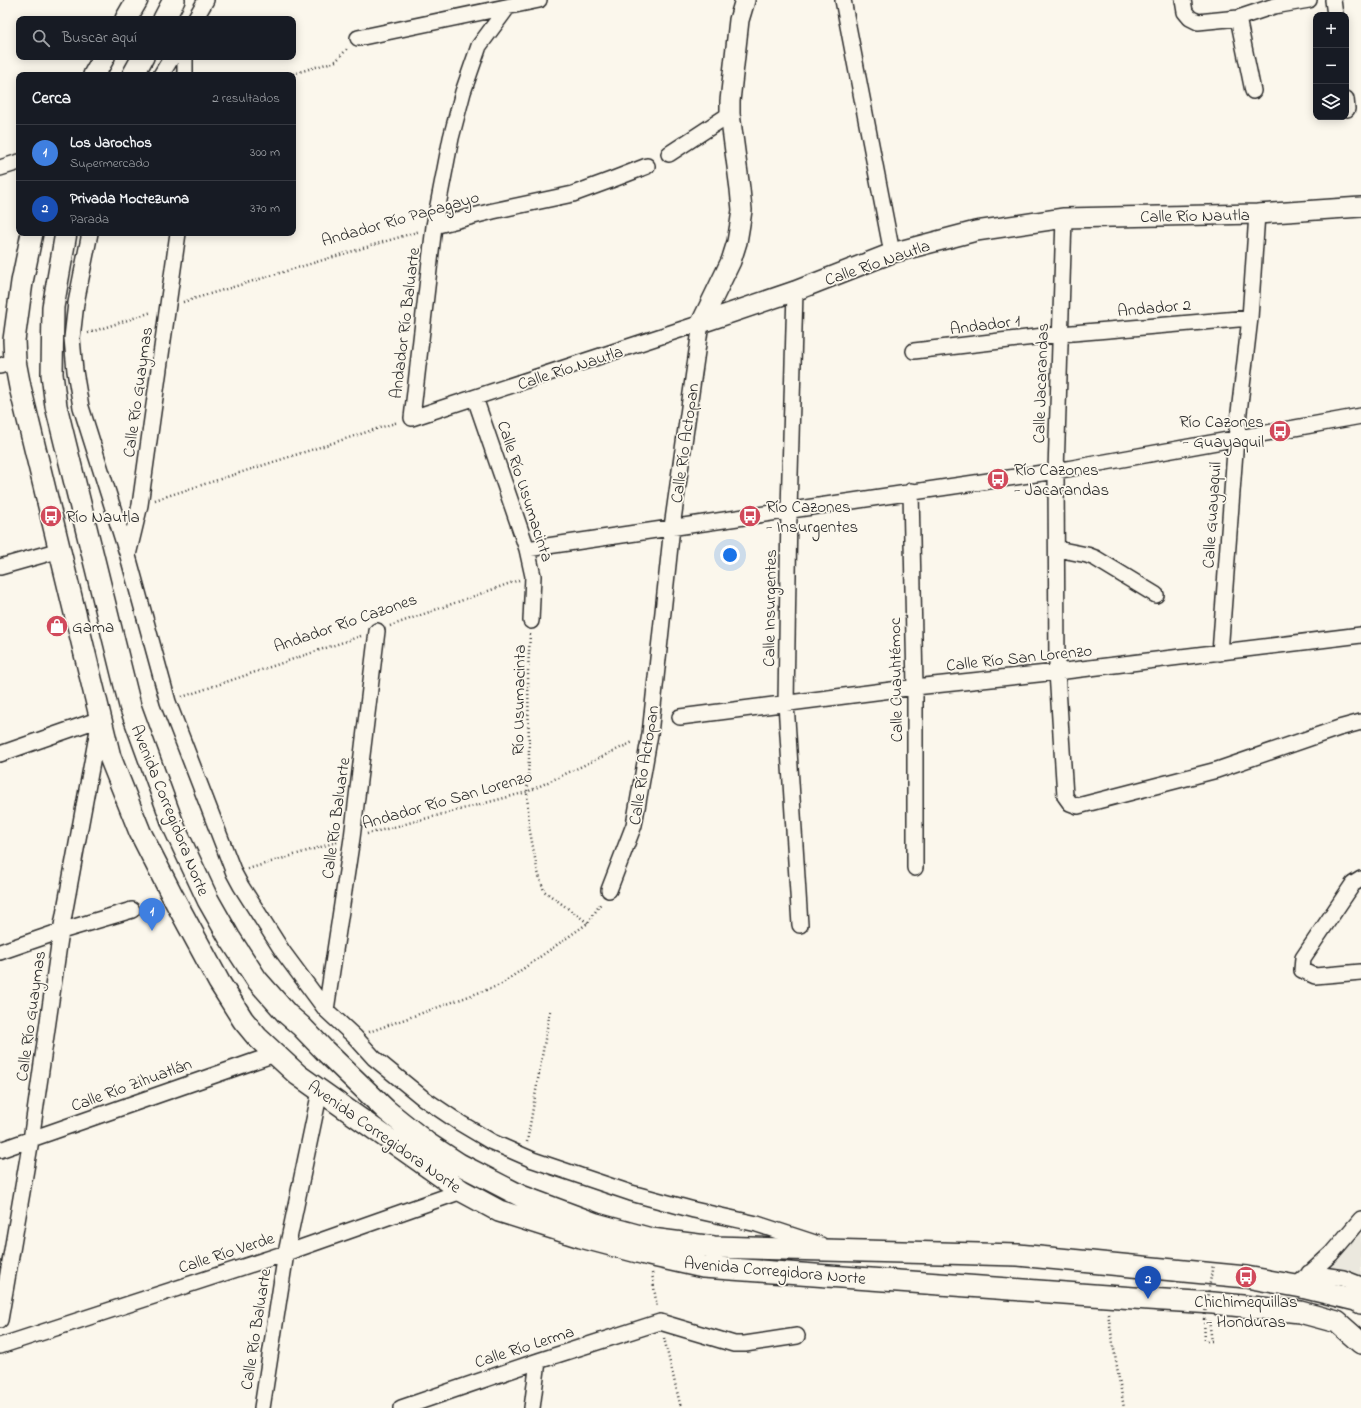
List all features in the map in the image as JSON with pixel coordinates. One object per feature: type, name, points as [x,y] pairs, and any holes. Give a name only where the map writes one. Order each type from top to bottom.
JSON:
[{"type":"main road","points":[[128,16],[137,0]]},
{"type":"main road","points":[[166,16],[174,0]]},
{"type":"main road","points":[[96,72],[102,60]]},
{"type":"main road","points":[[135,72],[141,60]]},
{"type":"main road","name":"Avenida Corregidora Norte","points":[[31,236],[22,282],[14,340],[8,363],[20,387],[110,757],[140,832],[189,928],[219,982],[243,1020],[258,1037],[298,1075],[462,1191],[499,1211],[581,1237],[649,1255],[703,1267],[1105,1296],[1199,1310],[1213,1303],[1307,1314],[1337,1322],[1361,1343]]},
{"type":"main road","name":"Avenida Corregidora Norte","points":[[66,238],[53,307],[52,374],[56,406],[130,706],[174,827],[208,900],[256,980],[287,1014],[386,1110],[427,1143],[446,1156],[521,1196],[596,1224],[651,1239],[714,1247],[1018,1255],[1206,1268],[1246,1277],[1302,1280],[1361,1303]]},
{"type":"main road","points":[[1199,1310],[1206,1268]]},
{"type":"street","points":[[197,16],[206,0]]},
{"type":"street","points":[[358,38],[508,8],[540,0]]},
{"type":"street","name":"Calle Río Actopan","points":[[609,890],[634,825],[650,734],[672,527],[701,323],[731,260],[737,242],[740,224],[742,210],[730,114],[730,101],[739,20],[745,0]]},
{"type":"street","points":[[843,0],[892,253]]},
{"type":"street","points":[[1183,0],[1185,12],[1190,18],[1198,22],[1238,18],[1273,3],[1309,0]]},
{"type":"street","points":[[1333,0],[1335,12]]},
{"type":"street","name":"Andador Río Baluarte","points":[[412,418],[434,226],[451,138],[463,92],[479,46],[508,8]]},
{"type":"street","points":[[1238,18],[1253,91]]},
{"type":"street","points":[[163,72],[170,60]]},
{"type":"street","points":[[185,60],[185,72]]},
{"type":"street","points":[[669,154],[730,114]]},
{"type":"street","points":[[0,168],[16,163]]},
{"type":"street","name":"Andador Río Papagayo","points":[[434,226],[493,211],[574,194],[647,166]]},
{"type":"street","name":"Calle Río Nautla","points":[[412,418],[795,291],[892,253],[976,232],[1064,218],[1257,214],[1361,207]]},
{"type":"street","name":"Calle Guayaquil","points":[[1220,652],[1236,438],[1250,318],[1257,214]]},
{"type":"street","name":"Calle Jacarandas","points":[[1064,218],[1056,470],[1057,672],[1065,796],[1070,803],[1078,806],[1216,770],[1339,728],[1361,722]]},
{"type":"street","points":[[66,238],[81,236]]},
{"type":"street","points":[[89,236],[76,303],[72,338],[75,371],[81,407],[128,556],[168,702],[234,873],[283,952],[326,1010],[355,1037],[374,1058],[423,1098],[492,1142],[524,1156],[631,1193],[694,1210],[757,1224],[836,1250]]},
{"type":"street","name":"Calle Río Guaymas","points":[[128,556],[140,505],[169,307],[178,236]]},
{"type":"street","name":"Calle Insurgentes","points":[[795,291],[786,703],[800,925]]},
{"type":"street","name":"Andador 2","points":[[1061,334],[1250,318]]},
{"type":"street","name":"Andador 1","points":[[914,351],[1061,334]]},
{"type":"street","name":"Calle Río Usumacinta","points":[[475,398],[527,549],[533,576],[531,621]]},
{"type":"street","points":[[527,549],[1056,470],[1361,416]]},
{"type":"street","name":"Calle Cuauhtémoc","points":[[911,491],[915,687],[915,868]]},
{"type":"street","points":[[1057,549],[1095,558],[1156,595]]},
{"type":"street","points":[[0,567],[60,550]]},
{"type":"street","name":"Calle Río Baluarte","points":[[326,1010],[352,838],[377,631]]},
{"type":"street","name":"Calle Río San Lorenzo","points":[[680,717],[915,687],[1057,672],[1361,635]]},
{"type":"street","points":[[0,754],[100,718]]},
{"type":"street","name":"Calle Río Guaymas","points":[[0,1320],[31,1140],[61,931],[100,718]]},
{"type":"street","points":[[1361,879],[1352,884],[1303,958],[1302,970],[1315,976],[1361,972]]},
{"type":"street","points":[[0,952],[61,931],[132,910]]},
{"type":"street","name":"Calle Río Zihuatlán","points":[[0,1150],[275,1054]]},
{"type":"street","name":"Calle Río Baluarte","points":[[262,1408],[286,1253],[320,1091]]},
{"type":"street","name":"Calle Río Verde","points":[[0,1346],[286,1253],[462,1191]]},
{"type":"street","points":[[1302,1280],[1331,1254],[1361,1219]]},
{"type":"street","points":[[1302,1280],[1343,1278],[1361,1285]]},
{"type":"street","name":"Calle Río Lerma","points":[[401,1408],[538,1361],[660,1322],[734,1344],[745,1344],[797,1336]]},
{"type":"street","points":[[532,1408],[538,1361]]},
{"type":"path","points":[[296,73],[336,62],[358,38]]},
{"type":"path","name":"Andador Río Papagayo","points":[[72,338],[434,226]]},
{"type":"path","points":[[140,505],[412,418]]},
{"type":"path","name":"Andador Río Cazones","points":[[168,702],[533,576]]},
{"type":"path","name":"Río Usumacinta","points":[[531,621],[528,670],[529,758],[527,792],[529,826],[537,869],[544,891],[588,923]]},
{"type":"path","name":"Andador Río San Lorenzo","points":[[234,873],[352,838],[527,792],[650,734]]},
{"type":"path","points":[[355,1037],[500,985],[588,923],[609,890]]},
{"type":"path","points":[[524,1156],[550,1011]]},
{"type":"path","points":[[1206,1268],[1199,1310],[1205,1341],[1212,1341],[1209,1320]]},
{"type":"path","points":[[1105,1296],[1124,1408]]},
{"type":"shaded area","points":[[1361,1224],[1361,1279],[1321,1266]]},
{"type":"place","name":"Río Cazones - Guayaquil","points":[[1280,431]]},
{"type":"place","name":"Río Cazones - Jacarandas","points":[[998,479]]},
{"type":"place","name":"Río Nautla","points":[[51,516]]},
{"type":"place","name":"Río Cazones - Insurgentes","points":[[750,516]]},
{"type":"place","name":"Gama","points":[[57,626]]},
{"type":"place","name":"Los Jarochos","points":[[152,931]]},
{"type":"place","name":"Chichimequillas - Honduras","points":[[1246,1277]]},
{"type":"place","name":"Privada Moctezuma","points":[[1148,1299]]}]
